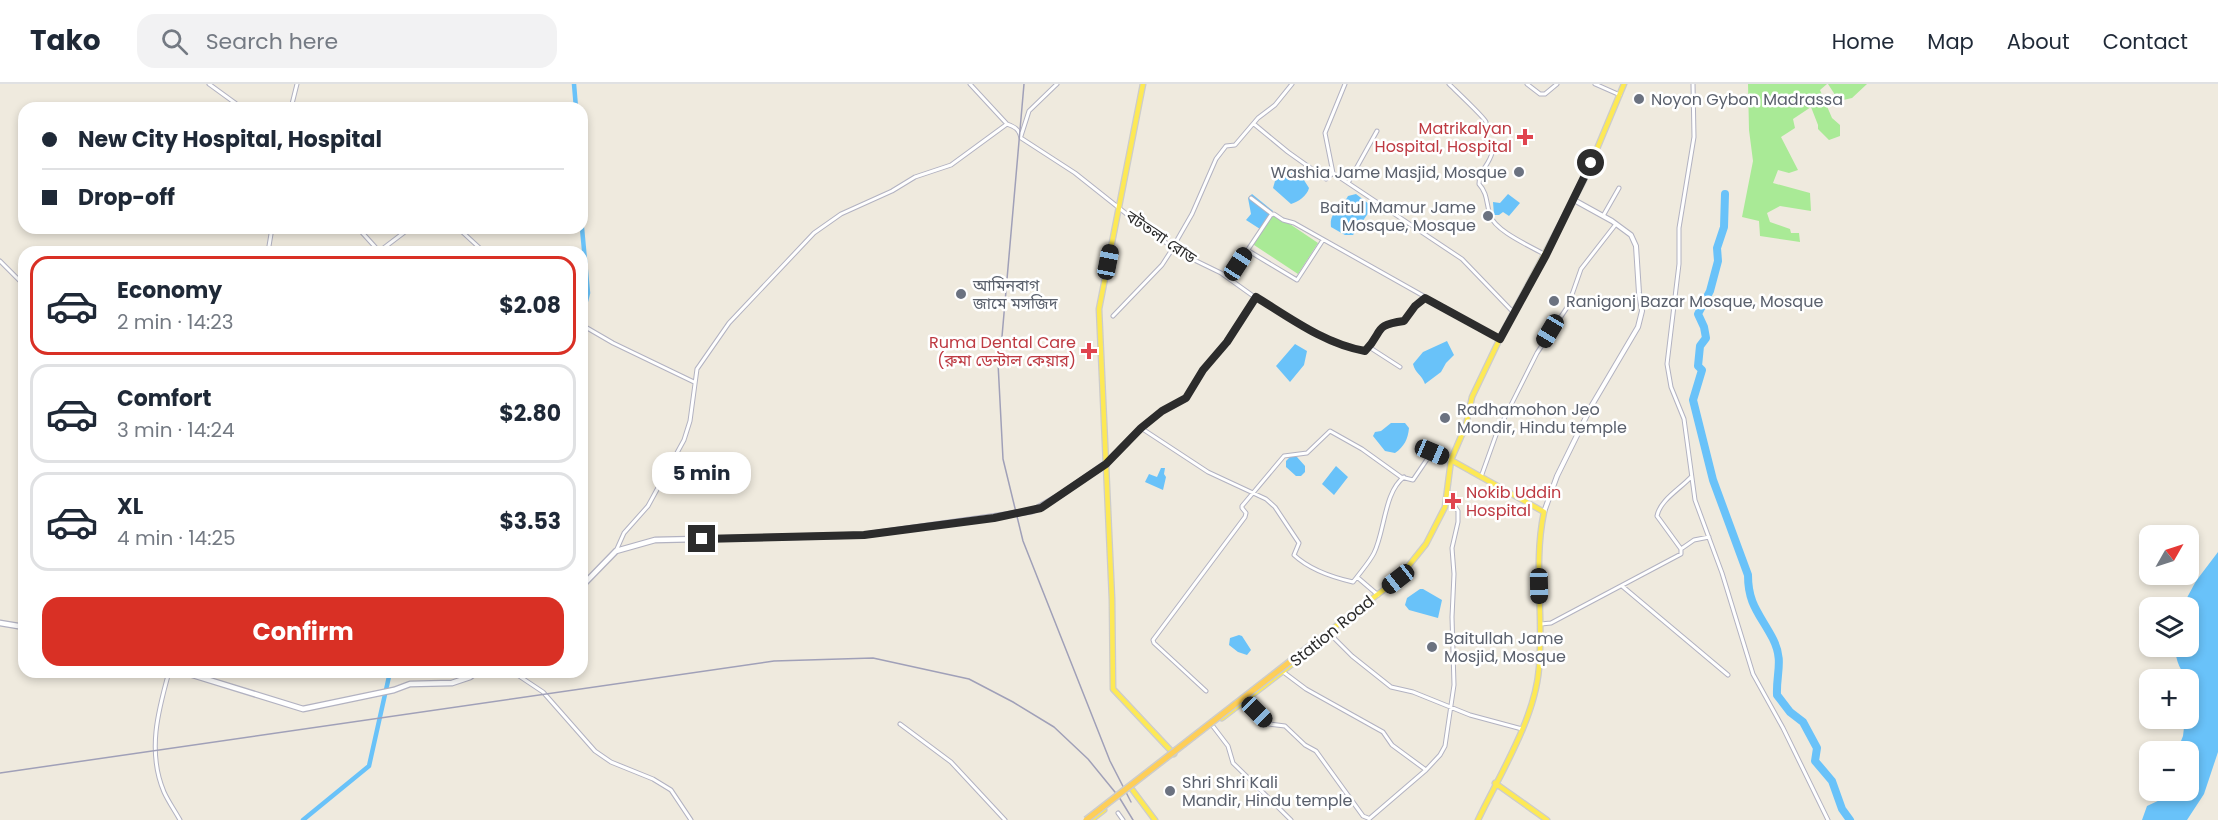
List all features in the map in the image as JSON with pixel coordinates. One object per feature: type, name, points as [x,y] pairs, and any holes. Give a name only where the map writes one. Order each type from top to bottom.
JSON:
[{"type":"highway","points":[[1086,820],[1310,646]]},
{"type":"main road","points":[[1143,84],[1100,309],[1113,599],[1113,689],[1174,754]]},
{"type":"main road","name":"Station Road","points":[[1091,820],[1398,579],[1426,544],[1445,507],[1451,460],[1466,425],[1472,398],[1500,339],[1574,200],[1624,84]]},
{"type":"main road","points":[[1451,460],[1544,512],[1539,545],[1541,624],[1539,670],[1531,708],[1478,820]]},
{"type":"main road","points":[[588,580],[616,550],[655,540],[864,535],[997,517],[1041,508],[1106,464]]},
{"type":"main road","points":[[0,623],[18,626]]},
{"type":"main road","points":[[202,678],[303,709],[394,690],[411,684],[452,683],[467,678]]},
{"type":"main road","points":[[1496,783],[1547,820]]},
{"type":"main road","points":[[1131,788],[1155,820]]},
{"type":"street","points":[[209,84],[234,102]]},
{"type":"street","points":[[292,102],[297,84]]},
{"type":"street","name":"বটতলা রোড","points":[[970,84],[1007,124],[1014,126],[1020,132],[1021,138],[1075,173],[1173,248],[1228,278],[1334,343],[1365,351],[1369,347]]},
{"type":"street","points":[[1021,138],[1029,111],[1057,84]]},
{"type":"street","points":[[1113,316],[1162,265],[1192,214],[1216,159],[1226,146],[1235,145],[1275,105],[1292,84]]},
{"type":"street","points":[[1345,84],[1325,133],[1333,173],[1462,259],[1514,313]]},
{"type":"street","points":[[1449,84],[1484,117],[1486,122],[1485,135],[1492,147],[1492,153],[1483,167],[1479,184],[1487,194],[1491,218],[1521,242],[1546,255]]},
{"type":"street","points":[[1527,84],[1540,94],[1545,94],[1557,84]]},
{"type":"street","points":[[1595,84],[1620,95]]},
{"type":"street","points":[[1693,84],[1694,137],[1679,228],[1679,264],[1667,364],[1671,387],[1684,419],[1695,500],[1722,573],[1752,674],[1783,728],[1828,820]]},
{"type":"street","points":[[616,550],[624,533],[648,506],[678,453],[690,421],[697,369],[729,323],[814,233],[841,214],[892,191],[915,177],[951,165],[1007,124]]},
{"type":"street","points":[[1254,124],[1326,179],[1333,173]]},
{"type":"street","points":[[1348,183],[1377,131]]},
{"type":"street","points":[[1603,216],[1619,188]]},
{"type":"street","points":[[1251,198],[1272,214],[1294,223],[1500,339]]},
{"type":"street","points":[[1544,512],[1557,476],[1592,405],[1638,327],[1642,311],[1636,246],[1630,235],[1616,224],[1574,200]]},
{"type":"street","points":[[1228,278],[1272,214]]},
{"type":"street","points":[[1481,477],[1496,435],[1537,353],[1568,306],[1581,269],[1616,224]]},
{"type":"street","points":[[363,234],[374,246]]},
{"type":"street","points":[[386,246],[402,234]]},
{"type":"street","points":[[464,234],[478,246]]},
{"type":"street","points":[[1247,250],[1297,280],[1323,240]]},
{"type":"street","points":[[0,261],[18,279]]},
{"type":"street","points":[[1106,464],[1141,428],[1162,411],[1186,398],[1203,370],[1227,342],[1256,297]]},
{"type":"street","points":[[1400,367],[1369,347],[1382,327],[1388,323],[1404,321],[1415,306],[1425,298]]},
{"type":"street","points":[[588,328],[694,382]]},
{"type":"street","points":[[1141,428],[1208,472],[1252,491],[1275,507],[1299,543],[1294,555],[1302,562],[1336,578],[1353,582],[1374,554],[1386,509],[1395,488],[1404,477]]},
{"type":"street","points":[[1206,691],[1154,644],[1153,640],[1245,518],[1247,514],[1242,506],[1252,491],[1284,456],[1307,453],[1330,431],[1404,477],[1413,480],[1432,452],[1451,460]]},
{"type":"street","points":[[1541,624],[1551,622],[1681,554],[1681,549],[1657,516],[1657,512],[1692,477]]},
{"type":"street","points":[[1245,700],[1269,723],[1285,726],[1305,745],[1316,751],[1363,816],[1369,819],[1426,770],[1445,746],[1451,705],[1454,662],[1452,548],[1458,511],[1446,496]]},
{"type":"street","points":[[1681,549],[1694,540],[1709,537]]},
{"type":"street","points":[[1357,577],[1378,595]]},
{"type":"street","points":[[1622,585],[1728,675]]},
{"type":"street","points":[[1329,633],[1352,656],[1391,687],[1451,705],[1470,715],[1522,729]]},
{"type":"street","points":[[1282,671],[1306,689],[1383,732],[1392,745],[1426,770]]},
{"type":"street","points":[[167,678],[154,732],[156,762],[164,791],[180,820]]},
{"type":"street","points":[[522,678],[543,692],[595,751],[611,762],[653,779],[671,790],[691,820]]},
{"type":"street","points":[[900,724],[951,762],[1005,820]]},
{"type":"street","points":[[1212,725],[1228,746],[1233,763],[1291,820]]},
{"type":"street","points":[[1118,813],[1123,820]]},
{"type":"green space","points":[[1748,84],[1827,84],[1820,90],[1832,118],[1840,125],[1840,136],[1829,140],[1818,129],[1811,107],[1793,119],[1795,128],[1781,137],[1798,170],[1789,173],[1778,170],[1773,183],[1810,193],[1811,211],[1780,206],[1767,213],[1770,222],[1790,229],[1791,233],[1799,233],[1800,242],[1760,236],[1759,221],[1742,217],[1753,161],[1749,130]]},
{"type":"green space","points":[[1828,84],[1867,84],[1852,98],[1839,101]]},
{"type":"green space","points":[[1272,212],[1318,243],[1298,274],[1251,243]]},
{"type":"water","points":[[1290,172],[1302,177],[1309,188],[1302,198],[1291,204],[1273,188],[1275,181]]},
{"type":"water","points":[[1252,194],[1273,211],[1260,229],[1246,220],[1251,214],[1248,198]]},
{"type":"water","points":[[1356,194],[1369,204],[1371,209],[1353,235],[1345,235],[1331,227],[1332,217],[1348,196]]},
{"type":"water","points":[[1508,194],[1520,203],[1509,216],[1503,212],[1494,215],[1493,202],[1500,203]]},
{"type":"water","points":[[1447,341],[1454,355],[1441,372],[1425,384],[1413,364],[1423,352]]},
{"type":"water","points":[[1295,344],[1307,351],[1304,365],[1290,382],[1276,366]]},
{"type":"water","points":[[1391,423],[1405,423],[1409,428],[1405,442],[1395,453],[1385,451],[1373,436],[1375,432],[1381,431]]},
{"type":"water","points":[[1290,457],[1297,457],[1305,466],[1305,472],[1301,476],[1296,476],[1286,467],[1286,461]]},
{"type":"water","points":[[1336,466],[1348,477],[1334,495],[1322,484]]},
{"type":"water","points":[[1161,468],[1165,468],[1166,477],[1163,490],[1145,482],[1149,474],[1157,477]]},
{"type":"water","points":[[2218,552],[2218,752],[2204,794],[2187,820],[2142,820],[2147,806],[2158,801],[2199,801],[2199,741],[2181,741],[2184,729],[2199,729],[2199,669],[2181,669],[2176,657],[2199,657],[2199,597],[2187,597],[2194,585],[2199,585],[2199,577]]},
{"type":"water","points":[[1420,589],[1442,600],[1438,618],[1409,610],[1405,605],[1407,598]]},
{"type":"water","points":[[1239,635],[1251,650],[1247,655],[1229,645],[1230,638]]},
{"type":"waterway","points":[[574,84],[576,102]]},
{"type":"waterway","points":[[1725,194],[1724,227],[1717,248],[1718,261],[1710,291],[1698,314],[1706,338],[1700,346],[1698,366],[1702,370],[1693,400],[1713,480],[1748,575],[1752,602],[1773,639],[1778,654],[1777,695],[1790,712],[1803,722],[1817,748],[1815,761],[1832,781],[1842,809],[1850,820]]},
{"type":"waterway","points":[[583,234],[584,246]]},
{"type":"waterway","points":[[303,820],[369,766],[389,678]]},
{"type":"railway","points":[[1024,84],[998,363],[1003,459],[1023,541],[1110,761],[1131,802]]},
{"type":"railway","points":[[0,773],[774,661],[873,658],[969,679],[1054,727],[1088,759],[1119,797],[1133,820]]},
{"type":"place","name":"Noyon Gybon Madrassa","points":[[1639,99]]},
{"type":"place","name":"Matrikalyan Hospital, Hospital","points":[[1525,137]]},
{"type":"place","name":"Washia Jame Masjid, Mosque","points":[[1519,172]]},
{"type":"place","name":"Baitul Mamur Jame Mosque, Mosque","points":[[1488,216]]},
{"type":"place","name":"আমিনবাগ জামে মসজিদ","points":[[961,294]]},
{"type":"place","name":"Ranigonj Bazar Mosque, Mosque","points":[[1554,301]]},
{"type":"place","name":"Ruma Dental Care (রুমা ডেন্টাল কেয়ার)","points":[[1089,351]]},
{"type":"place","name":"Radhamohon Jeo Mondir, Hindu temple","points":[[1445,418]]},
{"type":"place","name":"Nokib Uddin Hospital","points":[[1453,501]]},
{"type":"place","name":"Baitullah Jame Mosjid, Mosque","points":[[1432,647]]},
{"type":"place","name":"Shri Shri Kali Mandir, Hindu temple","points":[[1170,791]]},
{"type":"route","points":[[702,539],[864,535],[994,518],[1041,508],[1106,464],[1141,428],[1162,411],[1186,398],[1203,370],[1221,351],[1256,297],[1334,343],[1350,349],[1365,351],[1382,327],[1388,323],[1404,321],[1415,306],[1425,298],[1500,339],[1546,255],[1591,163]]}]
